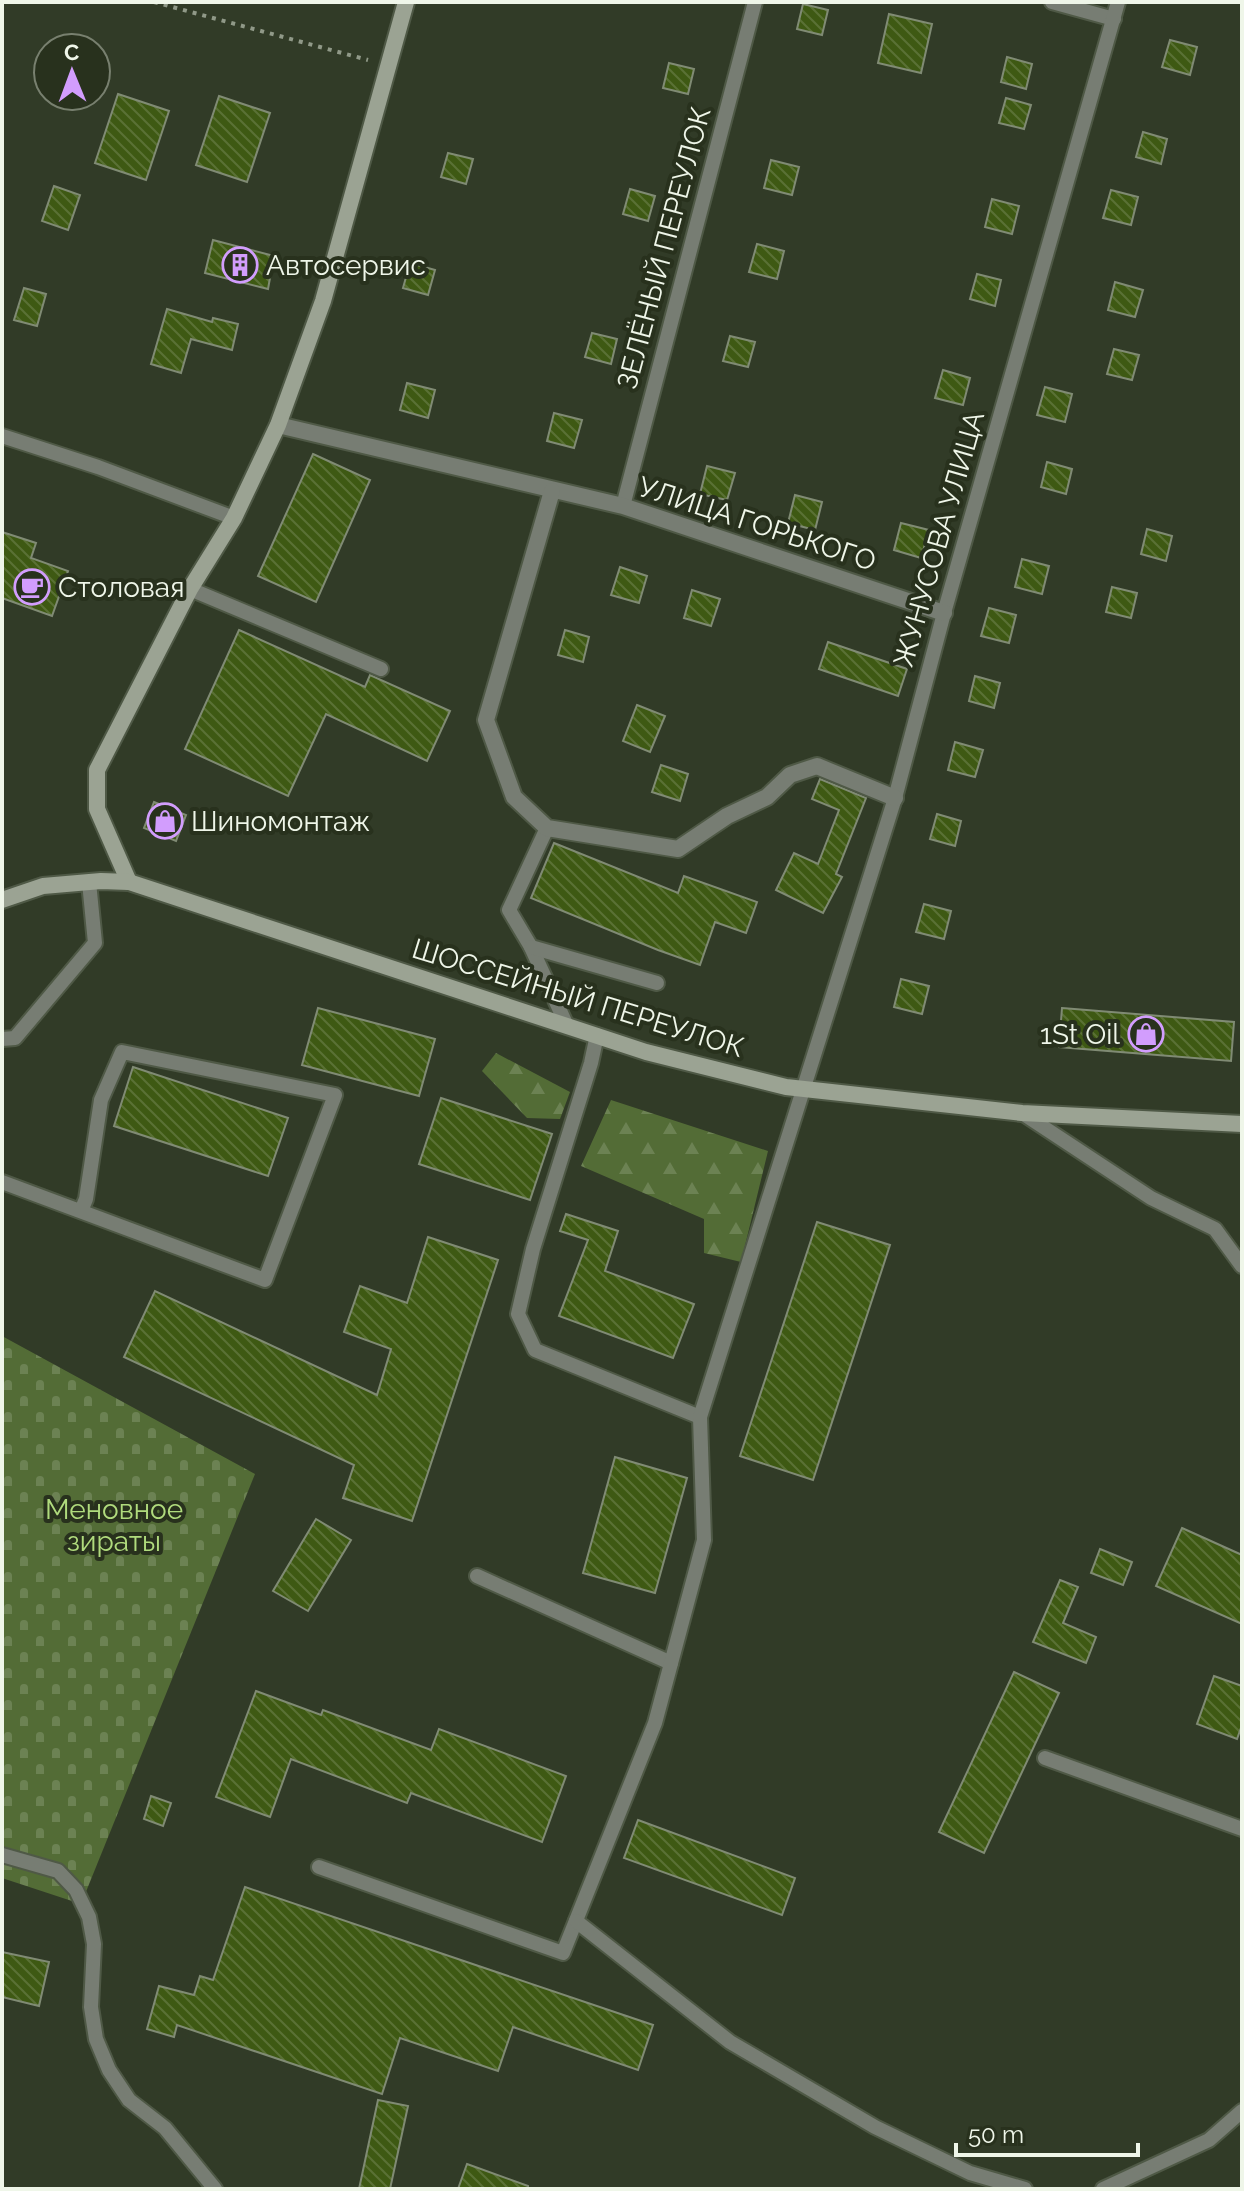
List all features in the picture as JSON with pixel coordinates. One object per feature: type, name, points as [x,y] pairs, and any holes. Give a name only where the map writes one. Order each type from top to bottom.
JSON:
[{"type":"main road","points":[[129,882],[97,809],[97,770],[190,589],[234,518],[278,425],[323,301],[406,2]]},
{"type":"main road","name":"ШОССЕЙНЫЙ ПЕРЕУЛОК","points":[[2,900],[43,886],[129,882],[646,1052],[786,1087],[1022,1113],[1242,1124]]},
{"type":"street","name":"УЛИЦА ГОРЬКОГО","points":[[278,425],[623,506],[944,613]]},
{"type":"street","points":[[552,491],[486,720],[514,797],[547,828],[678,849],[727,816],[767,797],[790,775],[817,766],[895,798]]},
{"type":"lane","name":"ЗЕЛЁНЫЙ ПЕРЕУЛОК","points":[[623,506],[755,2]]},
{"type":"lane","points":[[1052,2],[1114,19]]},
{"type":"lane","name":"ЖУНУСОВА УЛИЦА","points":[[319,1867],[563,1953],[655,1723],[704,1540],[700,1417],[895,798],[944,613],[1118,2]]},
{"type":"lane","points":[[2,436],[98,467],[234,518]]},
{"type":"lane","points":[[190,589],[381,669]]},
{"type":"lane","points":[[547,828],[509,910],[531,947],[567,1026]]},
{"type":"lane","points":[[2,1039],[15,1038],[95,943],[89,882]]},
{"type":"lane","points":[[531,947],[657,983]]},
{"type":"lane","points":[[597,1035],[533,1249],[518,1314],[535,1350],[700,1417]]},
{"type":"lane","points":[[2,1182],[265,1280],[335,1095],[122,1052],[101,1100],[86,1199],[81,1211]]},
{"type":"lane","points":[[1022,1113],[1151,1198],[1215,1229],[1242,1266]]},
{"type":"lane","points":[[477,1576],[671,1663]]},
{"type":"lane","points":[[1045,1758],[1242,1829]]},
{"type":"lane","points":[[2,1855],[58,1871],[76,1890],[89,1917],[94,1944],[91,2007],[96,2039],[109,2070],[129,2100],[165,2128],[215,2189]]},
{"type":"lane","points":[[576,1921],[730,2042],[875,2127],[970,2173],[1025,2189]]},
{"type":"lane","points":[[1103,2189],[1209,2140],[1242,2111]]},
{"type":"path","points":[[154,2],[389,65]]},
{"type":"green space","points":[[496,1053],[570,1092],[560,1119],[527,1118],[482,1071]]},
{"type":"green space","points":[[611,1100],[768,1151],[741,1262],[704,1253],[704,1219],[581,1166]]},
{"type":"green space","name":"Меновное зираты","points":[[2,1336],[255,1474],[81,1904],[2,1878]]},
{"type":"building","points":[[803,4],[828,10],[822,35],[797,29]]},
{"type":"building","points":[[889,14],[932,24],[921,73],[878,63]]},
{"type":"building","points":[[1170,40],[1197,47],[1190,75],[1162,67]]},
{"type":"building","points":[[1007,57],[1032,64],[1026,89],[1001,82]]},
{"type":"building","points":[[669,63],[694,69],[688,94],[663,88]]},
{"type":"building","points":[[118,94],[169,111],[146,180],[95,163]]},
{"type":"building","points":[[219,96],[270,113],[247,182],[196,165]]},
{"type":"building","points":[[1006,98],[1031,105],[1024,129],[999,123]]},
{"type":"building","points":[[1143,132],[1167,139],[1161,164],[1136,157]]},
{"type":"building","points":[[448,153],[473,159],[466,184],[441,177]]},
{"type":"building","points":[[771,160],[799,167],[792,195],[764,188]]},
{"type":"building","points":[[54,186],[80,195],[68,230],[42,221]]},
{"type":"building","points":[[630,189],[655,196],[648,221],[623,214]]},
{"type":"building","points":[[1111,190],[1138,197],[1131,225],[1103,218]]},
{"type":"building","points":[[992,199],[1019,206],[1012,234],[985,227]]},
{"type":"building","name":"Автосервис","points":[[213,240],[274,256],[268,289],[205,273]]},
{"type":"building","points":[[757,244],[784,251],[777,279],[749,272]]},
{"type":"building","points":[[410,263],[435,270],[428,295],[403,288]]},
{"type":"building","points":[[977,274],[1001,280],[995,306],[970,299]]},
{"type":"building","points":[[1115,282],[1143,290],[1135,317],[1108,310]]},
{"type":"building","points":[[24,288],[46,294],[37,326],[14,320]]},
{"type":"building","points":[[167,309],[212,322],[213,318],[238,324],[232,350],[191,339],[181,373],[151,364]]},
{"type":"building","points":[[592,333],[617,339],[611,364],[585,357]]},
{"type":"building","points":[[730,336],[755,342],[748,367],[723,361]]},
{"type":"building","points":[[1114,349],[1139,355],[1132,380],[1107,374]]},
{"type":"building","points":[[943,370],[970,378],[963,405],[935,398]]},
{"type":"building","points":[[407,383],[435,390],[428,418],[400,410]]},
{"type":"building","points":[[1045,387],[1072,394],[1065,422],[1037,415]]},
{"type":"building","points":[[554,413],[582,420],[574,448],[547,441]]},
{"type":"building","points":[[313,454],[370,480],[316,602],[258,576]]},
{"type":"building","points":[[1047,462],[1072,469],[1066,494],[1041,487]]},
{"type":"building","points":[[707,466],[735,473],[727,500],[700,494]]},
{"type":"building","points":[[795,495],[822,502],[815,530],[788,523]]},
{"type":"building","points":[[901,523],[929,530],[921,558],[894,550]]},
{"type":"building","points":[[1147,529],[1172,536],[1166,561],[1141,554]]},
{"type":"building","name":"Столовая","points":[[2,532],[36,543],[31,558],[68,571],[52,616],[2,598]]},
{"type":"building","points":[[1022,559],[1049,566],[1042,594],[1015,587]]},
{"type":"building","points":[[620,567],[647,576],[639,603],[611,595]]},
{"type":"building","points":[[1112,587],[1137,593],[1131,618],[1106,612]]},
{"type":"building","points":[[692,590],[720,599],[711,626],[684,618]]},
{"type":"building","points":[[989,608],[1016,615],[1009,643],[981,636]]},
{"type":"building","points":[[239,630],[365,687],[370,675],[450,711],[427,761],[326,714],[288,796],[185,749]]},
{"type":"building","points":[[565,630],[589,637],[583,662],[558,655]]},
{"type":"building","points":[[828,642],[907,669],[898,696],[819,669]]},
{"type":"building","points":[[975,676],[1000,683],[994,708],[969,701]]},
{"type":"building","points":[[637,705],[665,716],[650,752],[623,741]]},
{"type":"building","points":[[955,742],[983,750],[975,777],[948,770]]},
{"type":"building","points":[[661,765],[688,774],[680,801],[652,792]]},
{"type":"building","points":[[820,779],[866,798],[836,874],[842,877],[823,913],[776,890],[794,853],[818,864],[839,810],[812,799]]},
{"type":"building","name":"Шиномонтаж","points":[[154,802],[186,815],[176,841],[144,828]]},
{"type":"building","points":[[937,814],[961,821],[955,846],[930,839]]},
{"type":"building","points":[[554,843],[678,893],[684,876],[757,902],[746,933],[715,922],[700,965],[531,898]]},
{"type":"building","points":[[924,904],[951,911],[944,939],[916,932]]},
{"type":"building","points":[[901,979],[929,986],[922,1014],[894,1007]]},
{"type":"building","points":[[318,1008],[435,1039],[419,1096],[302,1065]]},
{"type":"building","name":"1St Oil","points":[[1062,1008],[1234,1022],[1231,1061],[1059,1047]]},
{"type":"building","points":[[133,1067],[288,1118],[268,1176],[114,1126]]},
{"type":"building","points":[[441,1098],[552,1134],[530,1200],[419,1164]]},
{"type":"building","points":[[566,1214],[618,1231],[605,1271],[694,1304],[673,1358],[559,1316],[588,1240],[560,1231]]},
{"type":"building","points":[[817,1222],[890,1245],[813,1480],[740,1456]]},
{"type":"building","points":[[428,1237],[498,1260],[412,1521],[343,1498],[354,1465],[124,1357],[155,1291],[377,1395],[391,1349],[344,1332],[360,1286],[407,1303]]},
{"type":"building","points":[[615,1457],[687,1478],[655,1593],[583,1573]]},
{"type":"building","points":[[316,1519],[351,1540],[308,1611],[273,1591]]},
{"type":"building","points":[[1182,1528],[1242,1555],[1242,1624],[1156,1586]]},
{"type":"building","points":[[1100,1549],[1132,1562],[1123,1585],[1091,1573]]},
{"type":"building","points":[[1060,1580],[1078,1587],[1063,1623],[1096,1637],[1086,1663],[1033,1642]]},
{"type":"building","points":[[1014,1672],[1059,1693],[984,1853],[939,1832]]},
{"type":"building","points":[[1214,1676],[1242,1686],[1242,1725],[1237,1739],[1197,1724]]},
{"type":"building","points":[[256,1691],[321,1715],[323,1710],[431,1750],[439,1729],[566,1776],[542,1842],[411,1793],[407,1803],[291,1759],[270,1817],[216,1797]]},
{"type":"building","points":[[151,1796],[171,1803],[163,1826],[144,1819]]},
{"type":"building","points":[[638,1820],[795,1878],[782,1915],[624,1858]]},
{"type":"building","points":[[245,1887],[653,2025],[638,2070],[513,2027],[498,2071],[400,2038],[382,2094],[177,2025],[174,2037],[147,2029],[159,1986],[194,1995],[200,1976],[213,1980]]},
{"type":"building","points":[[2,1952],[49,1962],[39,2006],[2,1997]]},
{"type":"building","points":[[378,2100],[408,2106],[390,2189],[359,2189]]},
{"type":"building","points":[[467,2164],[528,2186],[528,2189],[458,2189]]},
{"type":"place","name":"Автосервис","points":[[240,265]]},
{"type":"place","name":"Столовая","points":[[32,587]]},
{"type":"place","name":"Шиномонтаж","points":[[165,821]]},
{"type":"place","name":"1St Oil","points":[[1146,1034]]}]
